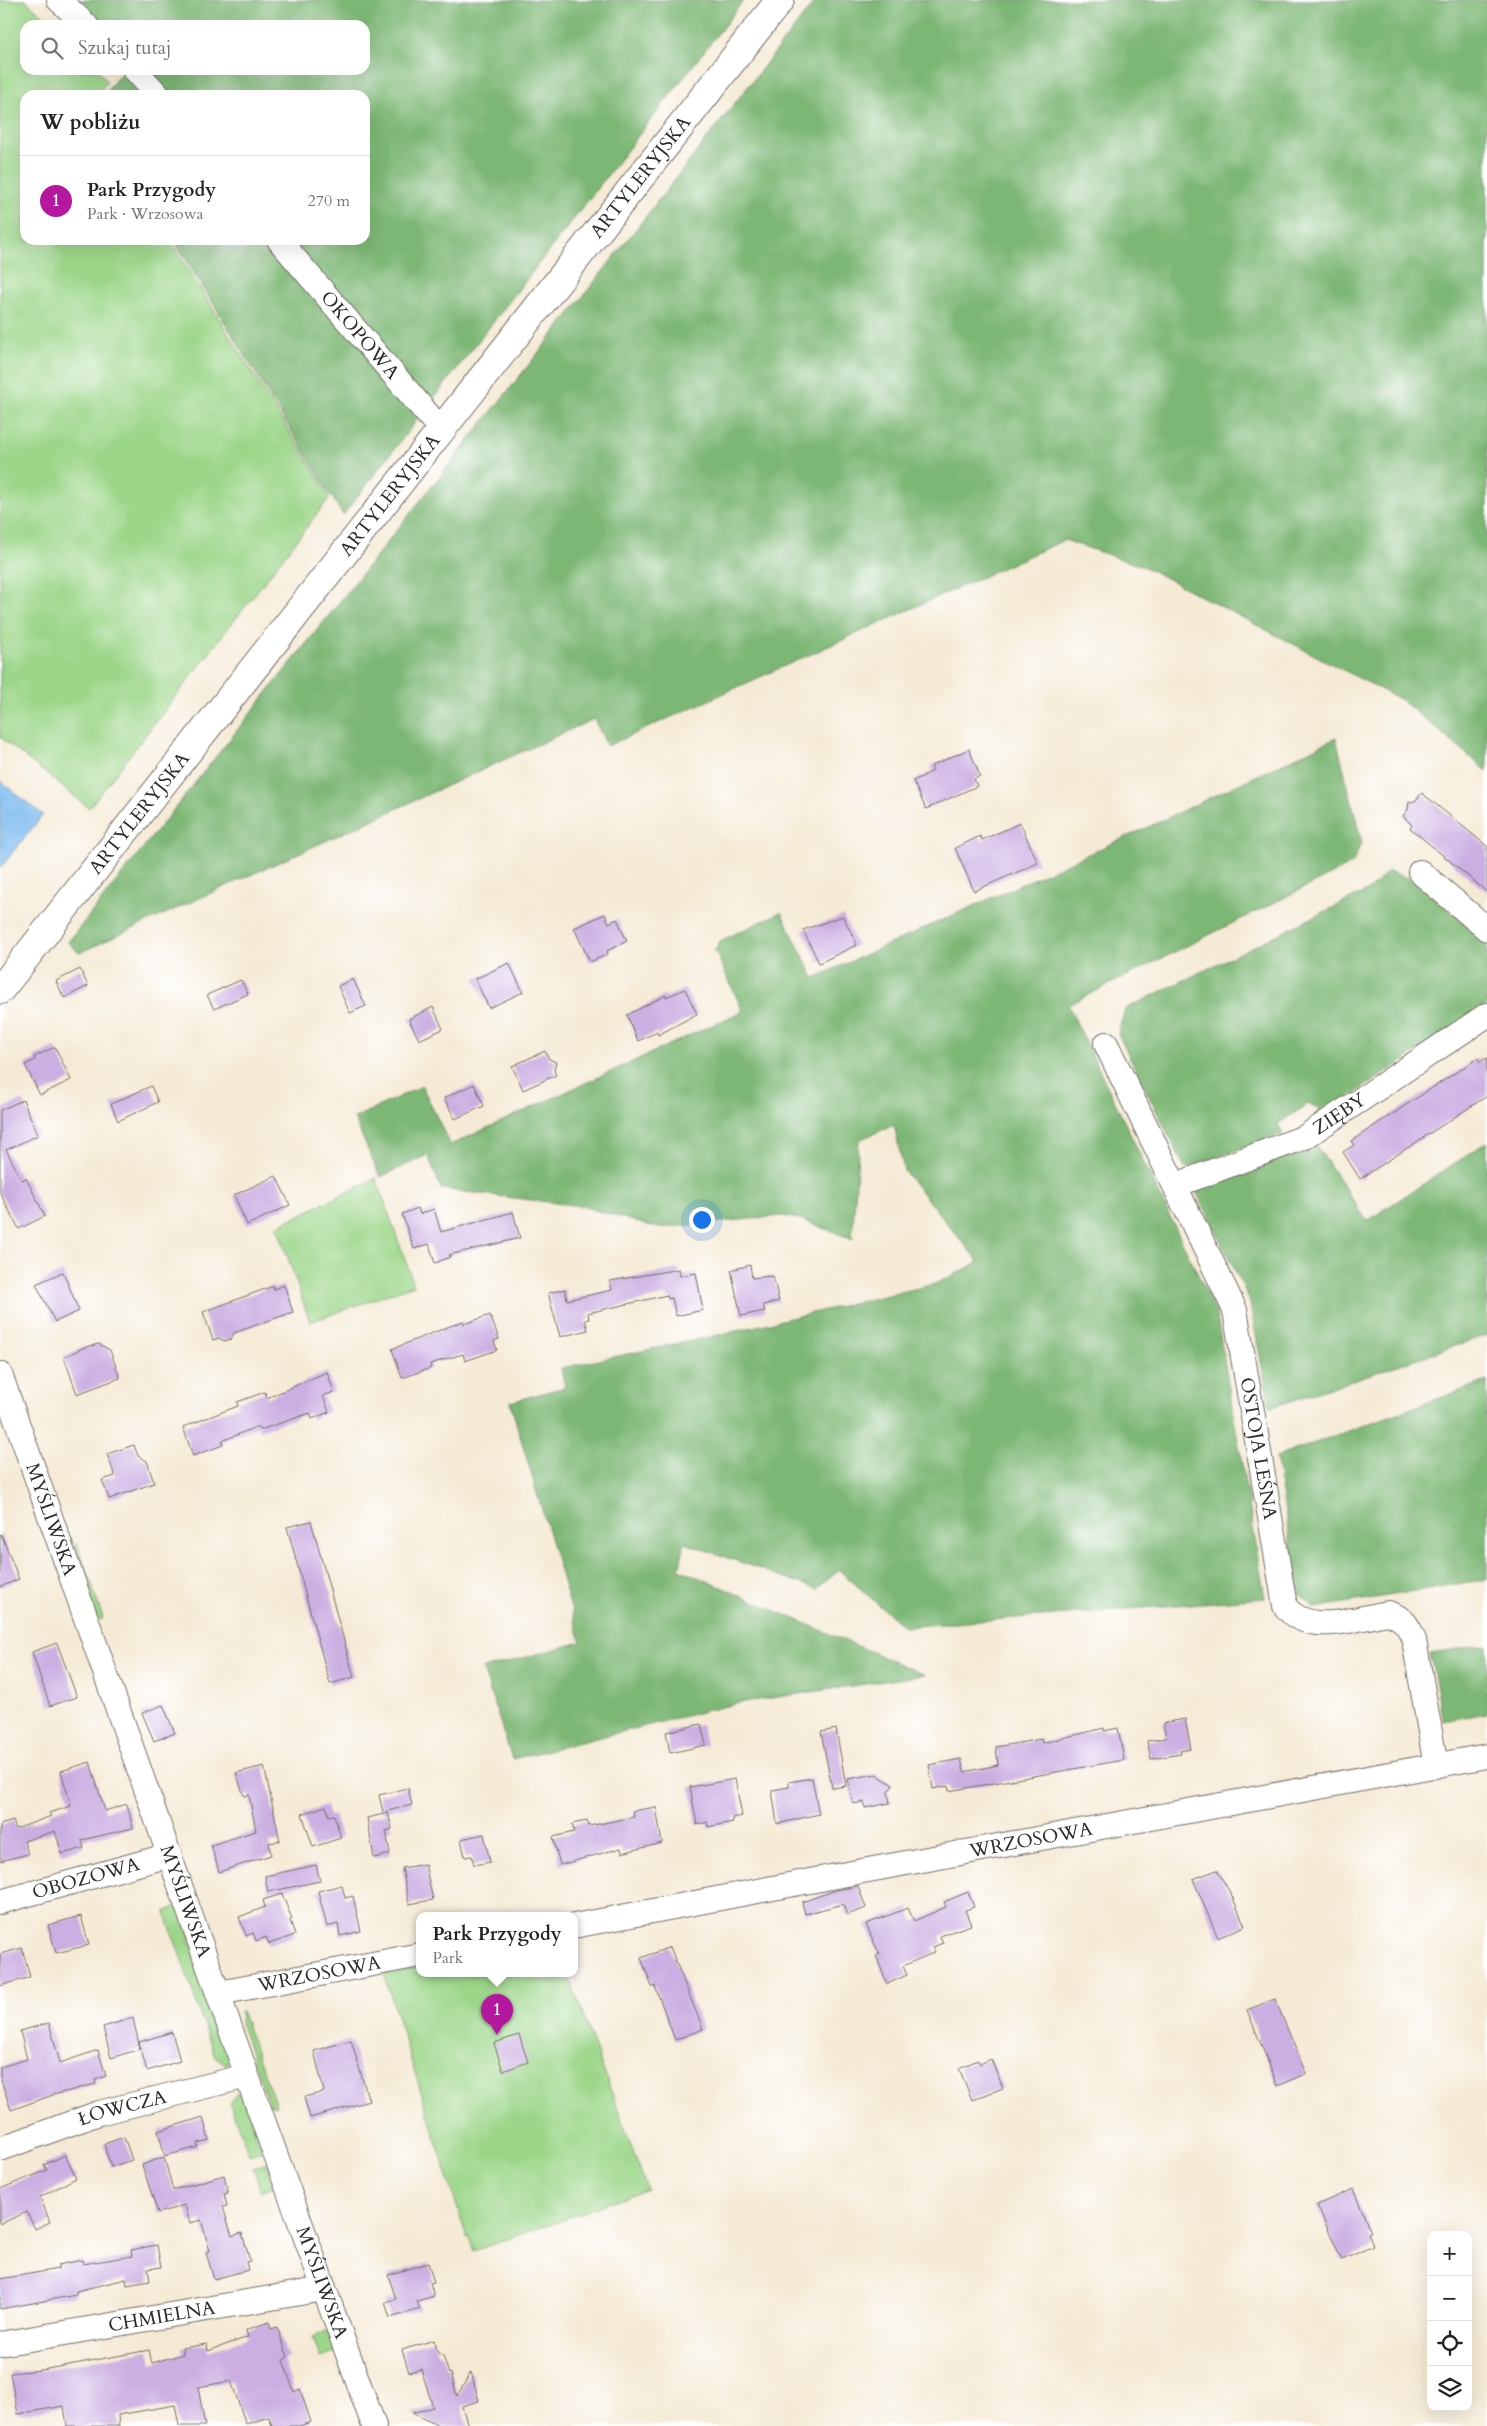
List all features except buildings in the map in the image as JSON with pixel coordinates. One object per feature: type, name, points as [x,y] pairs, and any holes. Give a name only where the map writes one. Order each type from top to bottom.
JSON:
[{"type":"street","points":[[59,0],[81,20]]},
{"type":"street","name":"ARTYLERYJSKA","points":[[0,990],[780,0]]},
{"type":"street","points":[[140,75],[153,90]]},
{"type":"street","name":"OKOPOWA","points":[[283,245],[441,430]]},
{"type":"street","points":[[1420,872],[1487,930]]},
{"type":"street","name":"ZIĘBY","points":[[1176,1185],[1305,1138],[1487,1015]]},
{"type":"street","name":"OSTOJA LEŚNA","points":[[1106,1044],[1235,1310],[1285,1606],[1298,1619],[1310,1623],[1324,1623],[1388,1613],[1399,1617],[1408,1626],[1414,1640],[1436,1766]]},
{"type":"street","name":"MYŚLIWSKA","points":[[0,1374],[247,2076],[374,2426]]},
{"type":"street","name":"WRZOSOWA","points":[[578,1925],[852,1872],[1487,1756]]},
{"type":"street","name":"OBOZOWA","points":[[0,1902],[170,1855]]},
{"type":"street","name":"WRZOSOWA","points":[[219,1993],[416,1956]]},
{"type":"street","name":"ŁOWCZA","points":[[0,2149],[99,2113],[247,2076]]},
{"type":"street","name":"CHMIELNA","points":[[0,2344],[324,2289]]},
{"type":"green space","points":[[0,0],[25,0],[48,20],[20,20],[20,75],[102,75],[107,82],[101,90],[20,90],[20,245],[173,245],[330,497],[89,808],[0,737]]},
{"type":"green space","points":[[75,0],[744,0],[343,515],[177,245],[370,245],[370,90],[108,90],[119,75],[370,75],[370,20],[96,20]]},
{"type":"green space","points":[[816,0],[1487,0],[1487,771],[1403,701],[1145,567],[1064,540],[607,746],[594,719],[79,953],[68,942],[555,332]]},
{"type":"green space","points":[[1336,738],[1362,843],[1352,864],[1068,1005],[1216,1312],[1265,1598],[904,1627],[839,1570],[817,1589],[685,1543],[679,1569],[925,1675],[738,1703],[512,1759],[483,1669],[581,1642],[510,1402],[565,1387],[561,1368],[723,1334],[935,1284],[979,1262],[904,1171],[894,1125],[859,1140],[852,1239],[800,1219],[782,1216],[658,1228],[581,1206],[441,1189],[428,1155],[380,1177],[354,1118],[422,1086],[450,1145],[743,1011],[715,951],[720,941],[781,912],[814,978],[1146,828]]},
{"type":"green space","points":[[1388,871],[1413,880],[1487,942],[1487,1005],[1328,1111],[1308,1104],[1278,1124],[1283,1134],[1185,1168],[1118,1034],[1125,1009],[1369,890]]},
{"type":"green space","points":[[1487,1142],[1487,1335],[1270,1408],[1249,1299],[1196,1191],[1208,1180],[1316,1145],[1367,1221]]},
{"type":"green space","points":[[376,1178],[414,1285],[310,1322],[277,1226]]},
{"type":"green space","points":[[1487,1381],[1487,1579],[1315,1608],[1299,1594],[1276,1457]]},
{"type":"green space","points":[[77,1543],[103,1618],[100,1620],[97,1618],[71,1549]]},
{"type":"green space","points":[[1487,1645],[1487,1713],[1443,1721],[1430,1653]]},
{"type":"green space","points":[[179,1905],[230,2056],[226,2065],[214,2054],[165,1912]]},
{"type":"green space","points":[[416,1968],[416,1977],[569,1977],[647,2189],[474,2251],[469,2237],[467,2238],[384,1974]]},
{"type":"green space","points":[[241,2010],[276,2106],[269,2104],[240,2022]]},
{"type":"green space","points":[[237,2093],[244,2097],[262,2151],[249,2155],[230,2104]]},
{"type":"green space","points":[[267,2163],[274,2186],[261,2191],[253,2168]]},
{"type":"green space","points":[[326,2331],[331,2333],[337,2349],[335,2353],[320,2358],[313,2337]]},
{"type":"water","points":[[0,781],[43,815],[0,868]]},
{"type":"place","name":"Park Przygody","points":[[497,2035]]}]
